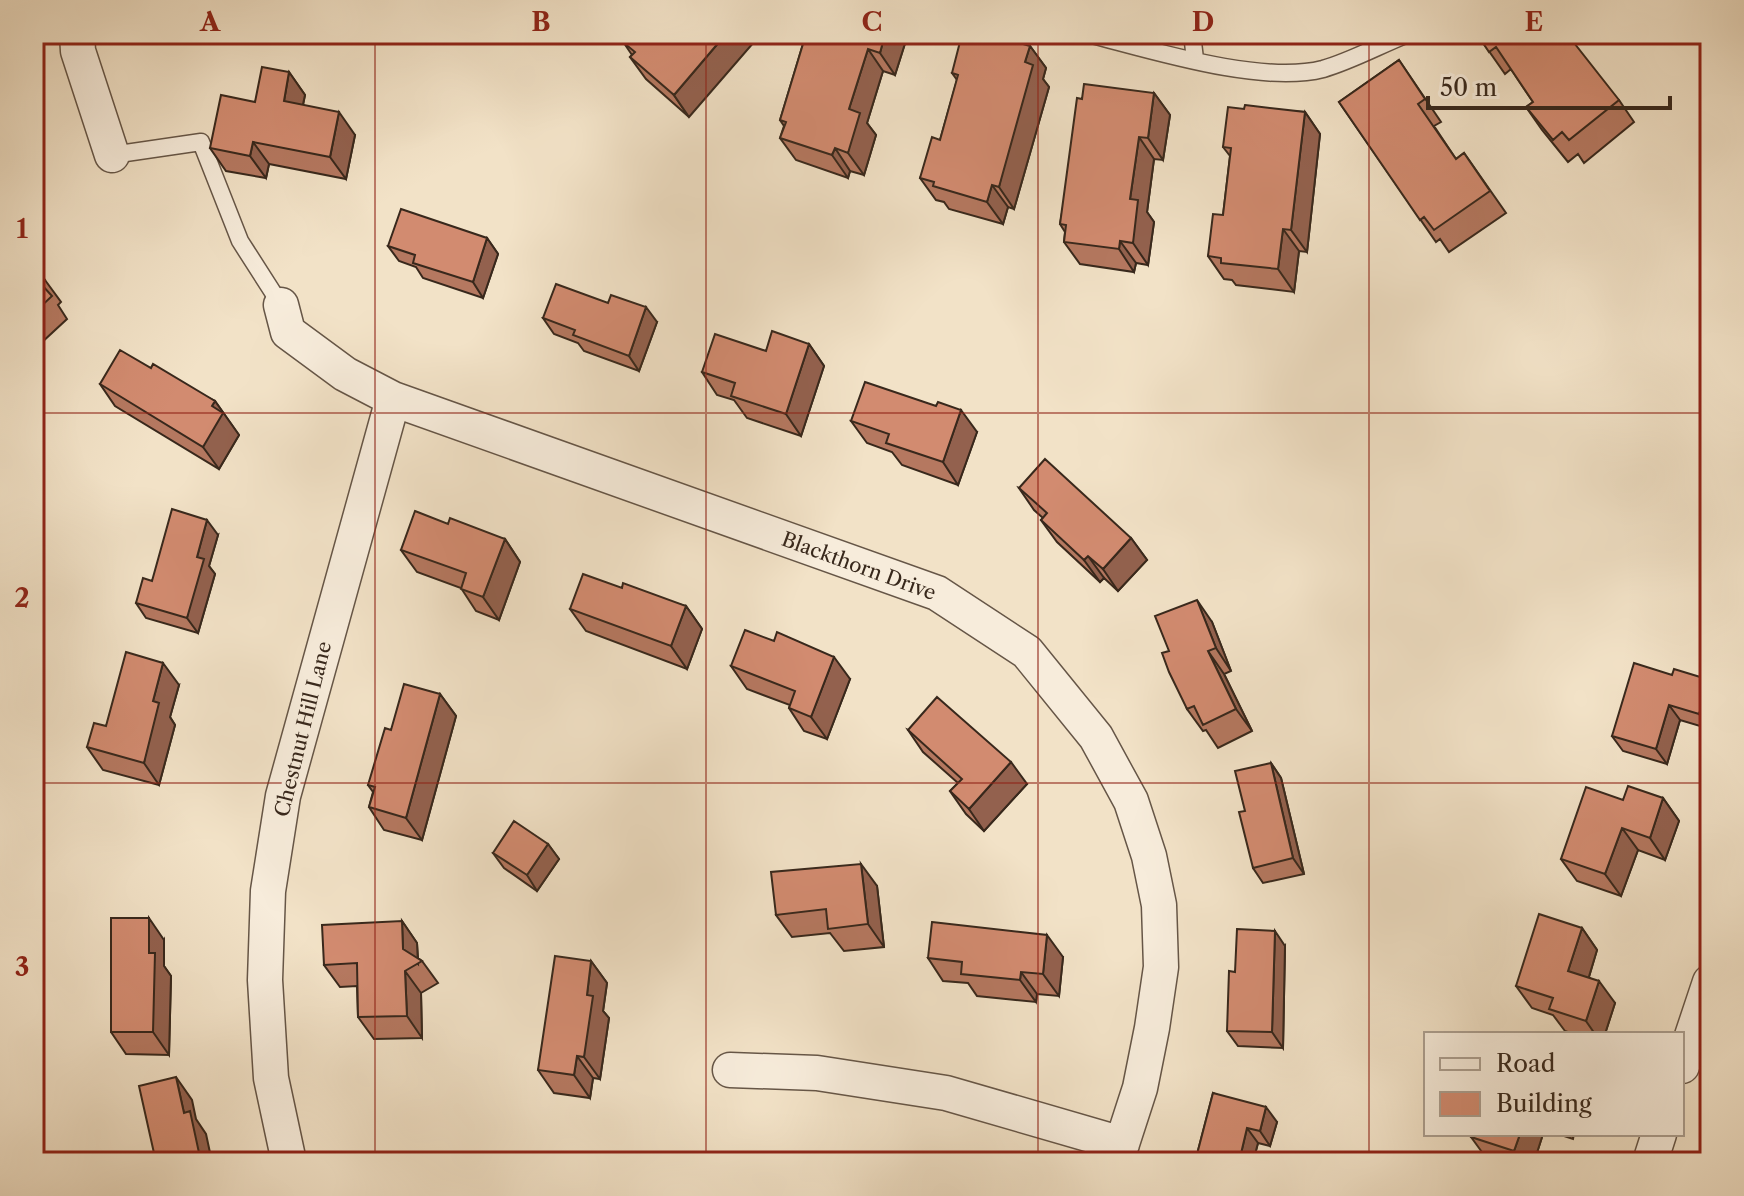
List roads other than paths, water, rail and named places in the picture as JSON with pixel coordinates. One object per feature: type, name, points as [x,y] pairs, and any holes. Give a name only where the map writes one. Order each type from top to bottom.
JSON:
[{"type":"street","points":[[77,34],[78,51],[112,155]]},
{"type":"street","name":"Blackthorn Drive","points":[[281,305],[288,332],[345,374],[393,399],[937,593],[1027,652],[1096,737],[1131,801],[1149,856],[1159,905],[1161,967],[1152,1028],[1140,1088],[1119,1153]]},
{"type":"street","name":"Chestnut Hill Lane","points":[[289,1162],[271,1078],[265,980],[268,891],[283,796],[393,399]]},
{"type":"street","points":[[1684,1060],[1710,982]]},
{"type":"street","points":[[730,1070],[817,1073],[991,1103],[1119,1153]]},
{"type":"street","points":[[1650,1162],[1658,1136]]},
{"type":"lane","points":[[1088,34],[1250,71],[1289,74],[1324,69],[1408,34]]},
{"type":"lane","points":[[1192,34],[1195,59]]},
{"type":"lane","points":[[112,155],[201,142],[240,241],[281,305]]}]
